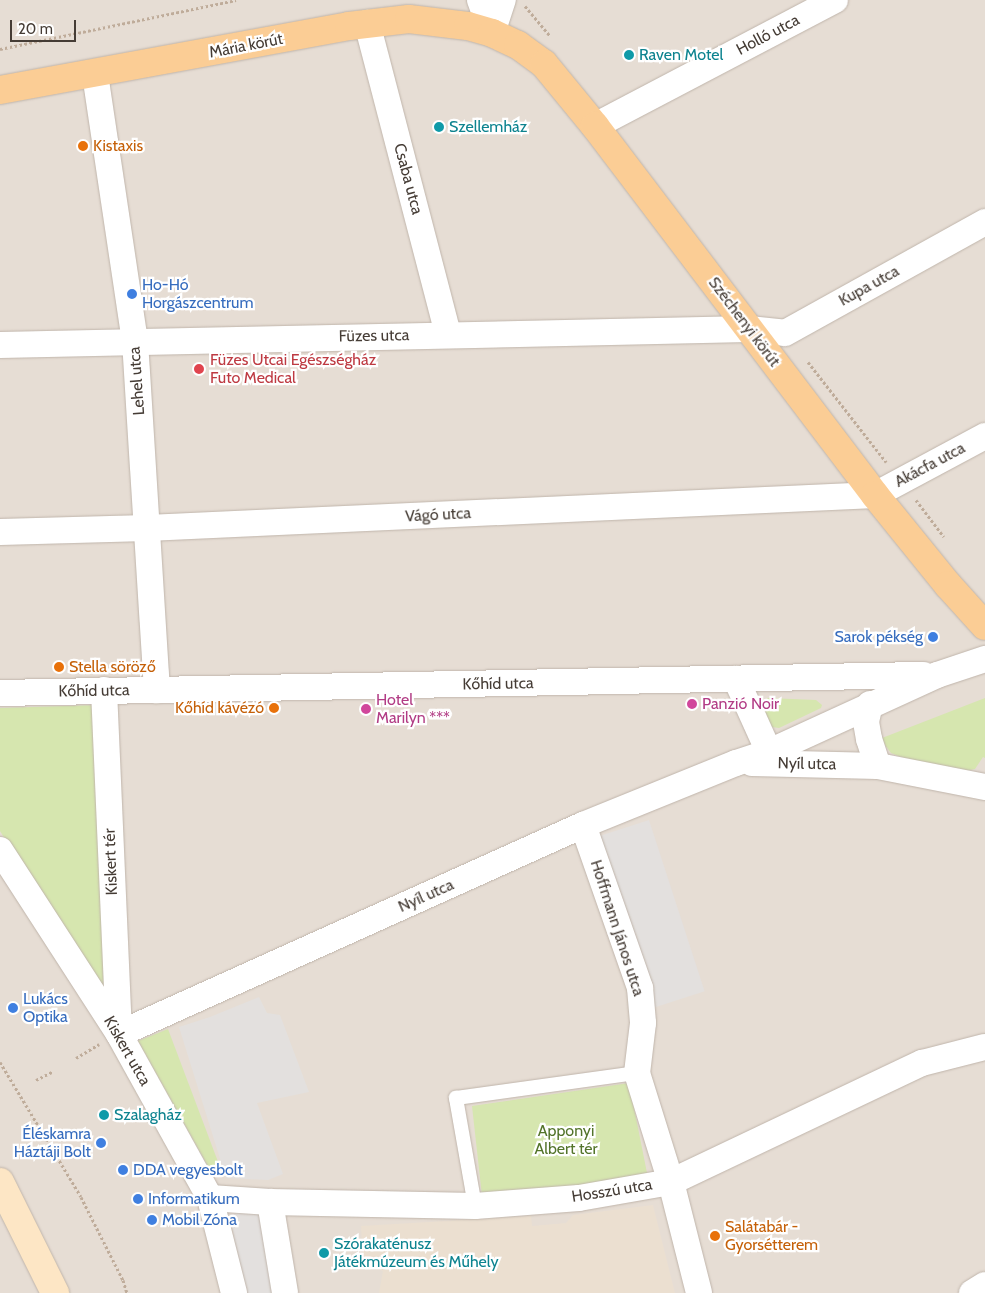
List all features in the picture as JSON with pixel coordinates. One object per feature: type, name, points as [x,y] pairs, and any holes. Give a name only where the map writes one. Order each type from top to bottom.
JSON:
[{"type":"main road","name":"Mária körút","points":[[0,90],[367,23],[409,19],[468,26],[492,33]]},
{"type":"main road","name":"Széchenyi körút","points":[[492,33],[518,45],[544,64],[595,126],[876,495],[948,586],[985,626]]},
{"type":"street","points":[[480,0],[492,33]]},
{"type":"street","points":[[492,33],[503,0]]},
{"type":"street","name":"Holló utca","points":[[595,126],[835,0]]},
{"type":"street","name":"Csaba utca","points":[[367,23],[448,334]]},
{"type":"street","name":"Lehel utca","points":[[95,74],[135,341],[157,690]]},
{"type":"street","name":"Kupa utca","points":[[749,329],[785,333],[985,222]]},
{"type":"street","name":"Füzes utca","points":[[0,345],[749,329]]},
{"type":"street","name":"Akácfa utca","points":[[876,495],[985,436]]},
{"type":"street","name":"Vágó utca","points":[[0,532],[147,528],[876,495]]},
{"type":"street","name":"Nyíl utca","points":[[109,1038],[583,825],[736,763],[769,752],[870,704],[937,675],[985,660]]},
{"type":"street","name":"Kőhíd utca","points":[[0,693],[937,675]]},
{"type":"street","name":"Nyíl utca","points":[[736,679],[769,752]]},
{"type":"street","name":"Kiskert tér","points":[[104,690],[109,1038]]},
{"type":"street","points":[[870,704],[866,722],[869,739],[878,766]]},
{"type":"street","name":"Nyíl utca","points":[[736,763],[878,766],[985,787]]},
{"type":"street","name":"Hoffmann János utca","points":[[583,825],[640,988],[643,1023],[637,1073],[672,1182],[698,1293]]},
{"type":"street","name":"Kiskert utca","points":[[0,850],[109,1038],[210,1198],[234,1293]]},
{"type":"street","name":"Hosszú utca","points":[[210,1198],[270,1202],[475,1206],[579,1198],[672,1182],[922,1063],[985,1047]]},
{"type":"street","points":[[0,1182],[55,1293]]},
{"type":"street","points":[[270,1202],[285,1293]]},
{"type":"street","points":[[972,1293],[985,1286]]},
{"type":"lane","points":[[475,1206],[456,1098],[637,1073]]},
{"type":"path","points":[[0,49],[236,0]]},
{"type":"path","points":[[76,1058],[109,1038]]},
{"type":"path","points":[[0,1062],[81,1197],[123,1280],[127,1293]]},
{"type":"path","points":[[36,1080],[52,1072]]},
{"type":"shaded area","points":[[0,0],[985,0],[985,1293],[0,1293]]},
{"type":"shaded area","points":[[649,820],[705,991],[651,1008],[596,837]]},
{"type":"shaded area","points":[[259,997],[267,1013],[280,1015],[309,1092],[257,1103],[283,1174],[268,1180],[226,1178],[179,1027],[210,1017]]},
{"type":"shaded area","points":[[653,1205],[675,1293],[379,1293],[383,1271],[363,1262],[361,1226],[531,1216],[532,1226],[566,1223],[573,1215]]},
{"type":"shaded area","points":[[258,1209],[274,1293],[245,1293],[230,1215]]},
{"type":"green space","points":[[768,698],[816,700],[822,705],[821,708],[779,728],[772,727],[762,712],[763,702]]},
{"type":"green space","points":[[985,698],[985,758],[983,757],[975,769],[960,772],[913,762],[891,753],[882,738]]},
{"type":"green space","points":[[97,705],[107,1001],[0,831],[0,708]]},
{"type":"green space","points":[[168,1029],[223,1175],[209,1168],[138,1041]]},
{"type":"green space","name":"Apponyi Albert tér","points":[[629,1083],[647,1173],[572,1188],[482,1196],[472,1106]]},
{"type":"place","name":"Raven Motel","points":[[629,55]]},
{"type":"place","name":"Szellemház","points":[[439,127]]},
{"type":"place","name":"Kistaxis","points":[[83,146]]},
{"type":"place","name":"Ho-Hó Horgászcentrum","points":[[132,294]]},
{"type":"place","name":"Füzes Utcai Egészségház Futo Medical","points":[[199,369]]},
{"type":"place","name":"Sarok pékség","points":[[933,637]]},
{"type":"place","name":"Stella söröző","points":[[59,667]]},
{"type":"place","name":"Panzió Noir","points":[[692,704]]},
{"type":"place","name":"Kőhíd kávézó","points":[[274,708]]},
{"type":"place","name":"Hotel Marilyn ***","points":[[366,709]]},
{"type":"place","name":"Lukács Optika","points":[[13,1008]]},
{"type":"place","name":"Szalagház","points":[[104,1115]]},
{"type":"place","name":"Éléskamra Háztáji Bolt","points":[[101,1143]]},
{"type":"place","name":"DDA vegyesbolt","points":[[123,1170]]},
{"type":"place","name":"Informatikum","points":[[138,1199]]},
{"type":"place","name":"Mobil Zóna","points":[[152,1220]]},
{"type":"place","name":"Salátabár - Gyorsétterem","points":[[715,1236]]},
{"type":"place","name":"Szórakaténusz Játékmúzeum és Műhely","points":[[324,1253]]}]
